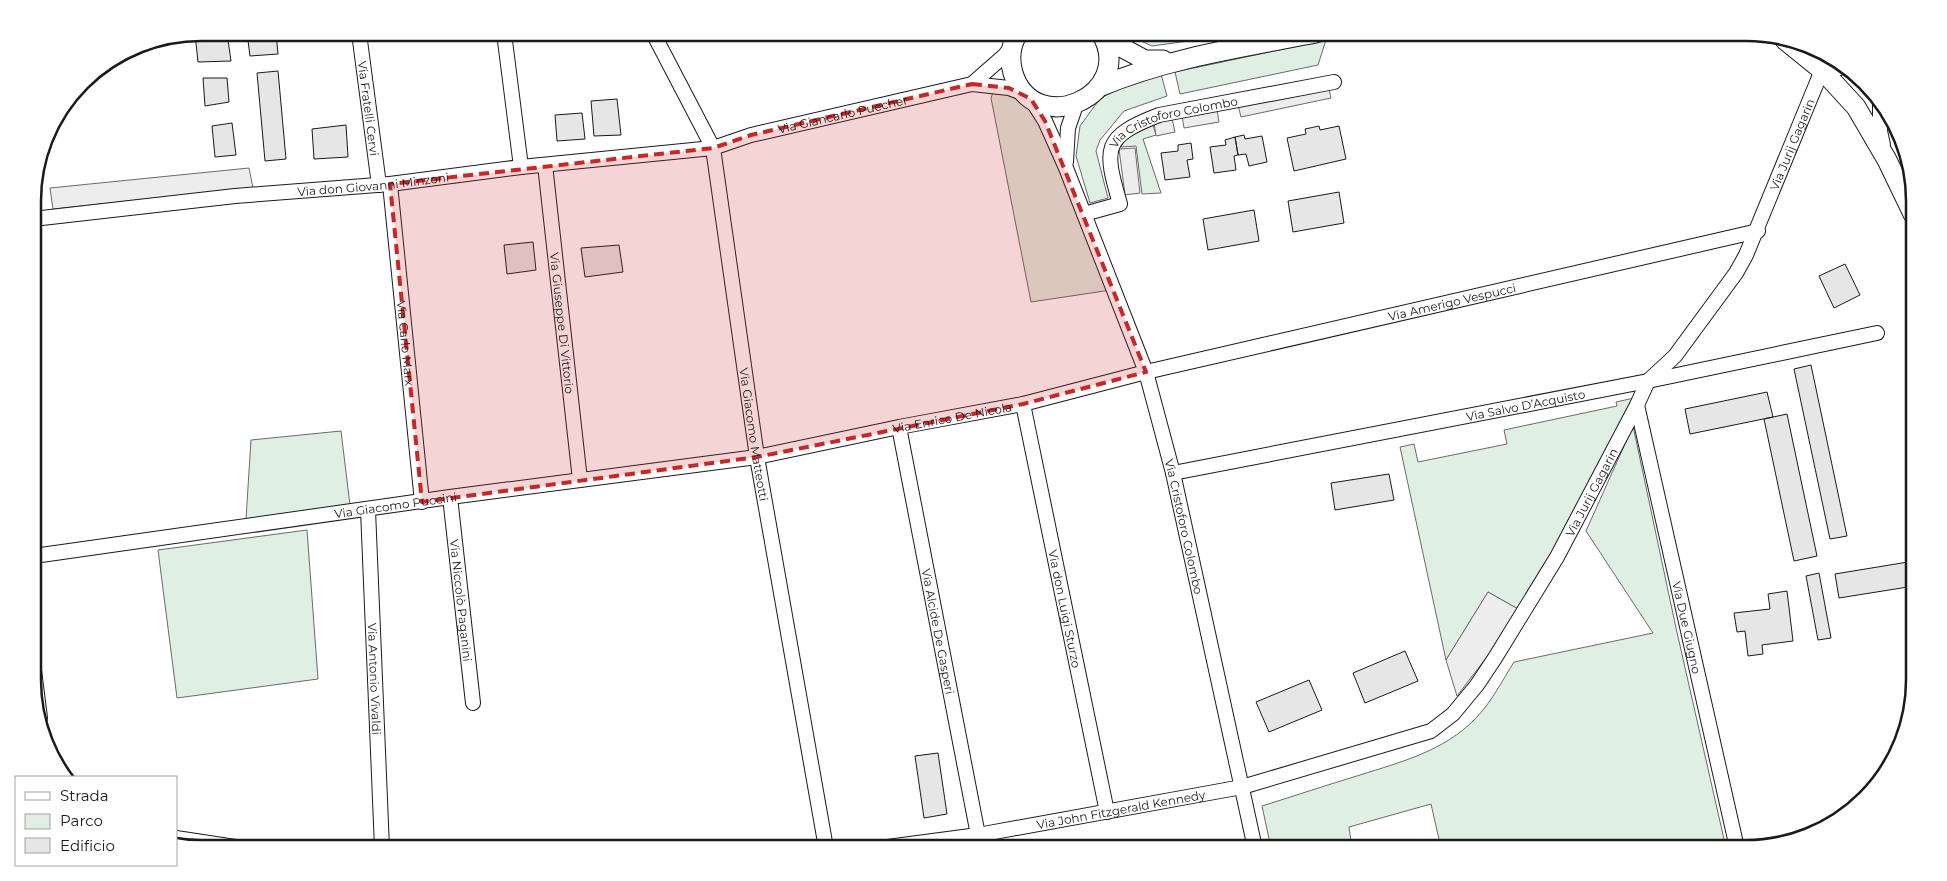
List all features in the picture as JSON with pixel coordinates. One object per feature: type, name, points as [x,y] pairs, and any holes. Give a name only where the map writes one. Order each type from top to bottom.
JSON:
[{"type":"street","name":"Via Giancarlo Puecher","points":[[972,84],[1005,55],[1013,41]]},
{"type":"street","points":[[1014,41],[1010,64],[1015,80],[1028,96],[1045,105],[1061,107],[1076,104],[1089,97],[1099,87],[1108,63],[1108,50],[1105,41]]},
{"type":"street","points":[[1113,41],[1145,60],[1182,59]]},
{"type":"street","points":[[1099,87],[1132,73],[1182,59],[1270,41]]},
{"type":"street","name":"Via Fratelli Cervi","points":[[361,42],[385,185]]},
{"type":"street","points":[[505,42],[522,167]]},
{"type":"street","name":"Via Giacomo Matteotti","points":[[658,42],[713,148],[758,457],[825,840]]},
{"type":"street","points":[[1829,65],[1887,160],[1906,199]]},
{"type":"street","name":"Via Jurij Gagarin","points":[[1242,787],[1431,731],[1453,714],[1477,685],[1557,557],[1648,381],[1675,356],[1736,273],[1758,231],[1829,65]]},
{"type":"street","name":"Via Cristoforo Colombo","points":[[1084,214],[1120,204],[1111,167],[1110,150],[1117,137],[1133,125],[1160,115],[1334,82]]},
{"type":"street","name":"Via Giancarlo Puecher","points":[[713,148],[751,135],[972,84],[1009,88],[1028,96]]},
{"type":"street","name":"Via Cristoforo Colombo","points":[[1028,96],[1045,121],[1066,168],[1146,372],[1173,473],[1254,839]]},
{"type":"street","name":"Via Cristoforo Colombo","points":[[1066,168],[1068,128],[1076,104]]},
{"type":"street","points":[[1880,115],[1880,131],[1887,160]]},
{"type":"street","name":"Via don Giovanni Minzoni","points":[[42,218],[235,196],[385,185],[522,167],[713,148]]},
{"type":"street","name":"Via Giuseppe Di Vittorio","points":[[545,165],[580,480]]},
{"type":"street","name":"Via Carlo Marx","points":[[385,185],[422,502]]},
{"type":"street","name":"Via Amerigo Vespucci","points":[[1146,372],[1758,231]]},
{"type":"street","name":"Via Salvo D’Acquisto","points":[[1173,473],[1648,381],[1877,332]]},
{"type":"street","name":"Via Enrico De Nicola","points":[[758,457],[899,427],[1023,404],[1146,372]]},
{"type":"street","name":"Via don Luigi Sturzo","points":[[1023,404],[1107,812]]},
{"type":"street","name":"Via Due Giugno","points":[[1637,405],[1735,839]]},
{"type":"street","name":"Via Alcide De Gasperi","points":[[899,427],[978,835]]},
{"type":"street","name":"Via Giacomo Puccini","points":[[41,555],[450,497],[758,457]]},
{"type":"street","name":"Via Niccolò Paganini","points":[[450,497],[474,703]]},
{"type":"street","name":"Via Antonio Vivaldi","points":[[368,510],[382,840]]},
{"type":"street","name":"Via John Fitzgerald Kennedy","points":[[944,840],[1242,787]]},
{"type":"highlighted area","points":[[972,84],[1009,88],[1031,99],[1045,121],[1146,372],[1023,404],[757,457],[422,502],[390,184],[713,148],[751,135]]},
{"type":"green space","points":[[1142,41],[1186,41],[1152,46]]},
{"type":"green space","points":[[1326,41],[1318,65],[1180,94],[1175,72]]},
{"type":"green space","points":[[1161,74],[1167,96],[1124,111],[1100,140],[1096,151],[1108,198],[1090,203],[1076,156],[1080,126],[1099,100],[1122,85]]},
{"type":"green space","points":[[993,92],[1012,92],[1026,101],[1044,126],[1111,290],[1031,302],[991,98]]},
{"type":"green space","points":[[1152,122],[1156,135],[1143,139],[1161,193],[1142,194],[1136,146],[1121,147],[1126,137]]},
{"type":"green space","points":[[1634,398],[1553,552],[1518,609],[1488,592],[1446,660],[1400,447],[1414,444],[1418,462],[1507,444],[1504,430],[1617,406],[1616,402]]},
{"type":"green space","points":[[1633,426],[1724,839],[1439,839],[1431,804],[1349,827],[1351,839],[1269,839],[1262,806],[1406,760],[1450,739],[1481,713],[1514,662],[1653,633],[1586,531]]},
{"type":"green space","points":[[341,431],[350,505],[246,519],[251,440]]},
{"type":"green space","points":[[307,530],[318,679],[177,698],[158,550]]},
{"type":"shaded area","points":[[1328,85],[1331,98],[1241,117],[1238,105]]},
{"type":"shaded area","points":[[1217,110],[1219,122],[1184,128],[1182,116]]},
{"type":"shaded area","points":[[1172,118],[1175,132],[1156,136],[1154,122]]},
{"type":"shaded area","points":[[1135,148],[1140,193],[1125,195],[1119,149]]},
{"type":"shaded area","points":[[249,168],[253,188],[53,209],[50,188]]},
{"type":"shaded area","points":[[1488,592],[1518,609],[1493,649],[1457,696],[1446,660]]},
{"type":"building","points":[[196,42],[228,42],[231,61],[198,62]]},
{"type":"building","points":[[248,42],[277,42],[278,54],[250,56]]},
{"type":"building","points":[[278,71],[286,159],[265,161],[257,73]]},
{"type":"building","points":[[203,78],[227,78],[229,102],[205,106]]},
{"type":"building","points":[[617,99],[621,135],[594,136],[591,101]]},
{"type":"building","points":[[582,113],[585,139],[557,141],[555,115]]},
{"type":"building","points":[[232,123],[236,155],[215,157],[212,126]]},
{"type":"building","points":[[346,125],[348,157],[314,159],[312,129]]},
{"type":"building","points":[[1319,126],[1320,130],[1339,126],[1346,159],[1294,171],[1287,138],[1306,134],[1305,129]]},
{"type":"building","points":[[1244,135],[1245,139],[1262,136],[1267,162],[1249,166],[1246,154],[1238,155],[1235,137]]},
{"type":"building","points":[[1235,137],[1238,155],[1234,156],[1236,170],[1214,173],[1210,147],[1226,145],[1225,140]]},
{"type":"building","points":[[1191,143],[1193,159],[1187,160],[1190,177],[1165,180],[1161,153],[1178,151],[1178,145]]},
{"type":"building","points":[[1339,192],[1344,223],[1293,232],[1288,201]]},
{"type":"building","points":[[1254,210],[1259,241],[1208,250],[1203,219]]},
{"type":"building","points":[[533,242],[536,270],[507,274],[504,245]]},
{"type":"building","points":[[619,245],[623,272],[585,277],[581,248]]},
{"type":"building","points":[[1845,264],[1860,295],[1834,308],[1819,276]]},
{"type":"building","points":[[1811,365],[1847,536],[1830,539],[1794,369]]},
{"type":"building","points":[[1767,392],[1773,417],[1690,434],[1685,409]]},
{"type":"building","points":[[1787,414],[1817,556],[1794,561],[1764,419]]},
{"type":"building","points":[[1389,474],[1394,500],[1335,510],[1331,483]]},
{"type":"building","points":[[1906,562],[1906,587],[1839,598],[1835,574]]},
{"type":"building","points":[[1819,573],[1831,638],[1818,640],[1806,576]]},
{"type":"building","points":[[1787,591],[1793,641],[1762,645],[1763,654],[1748,656],[1745,631],[1737,632],[1734,613],[1770,609],[1768,594]]},
{"type":"building","points":[[1405,651],[1418,681],[1365,703],[1353,673]]},
{"type":"building","points":[[1309,680],[1322,710],[1269,732],[1256,702]]},
{"type":"building","points":[[938,753],[947,814],[924,818],[915,756]]}]
